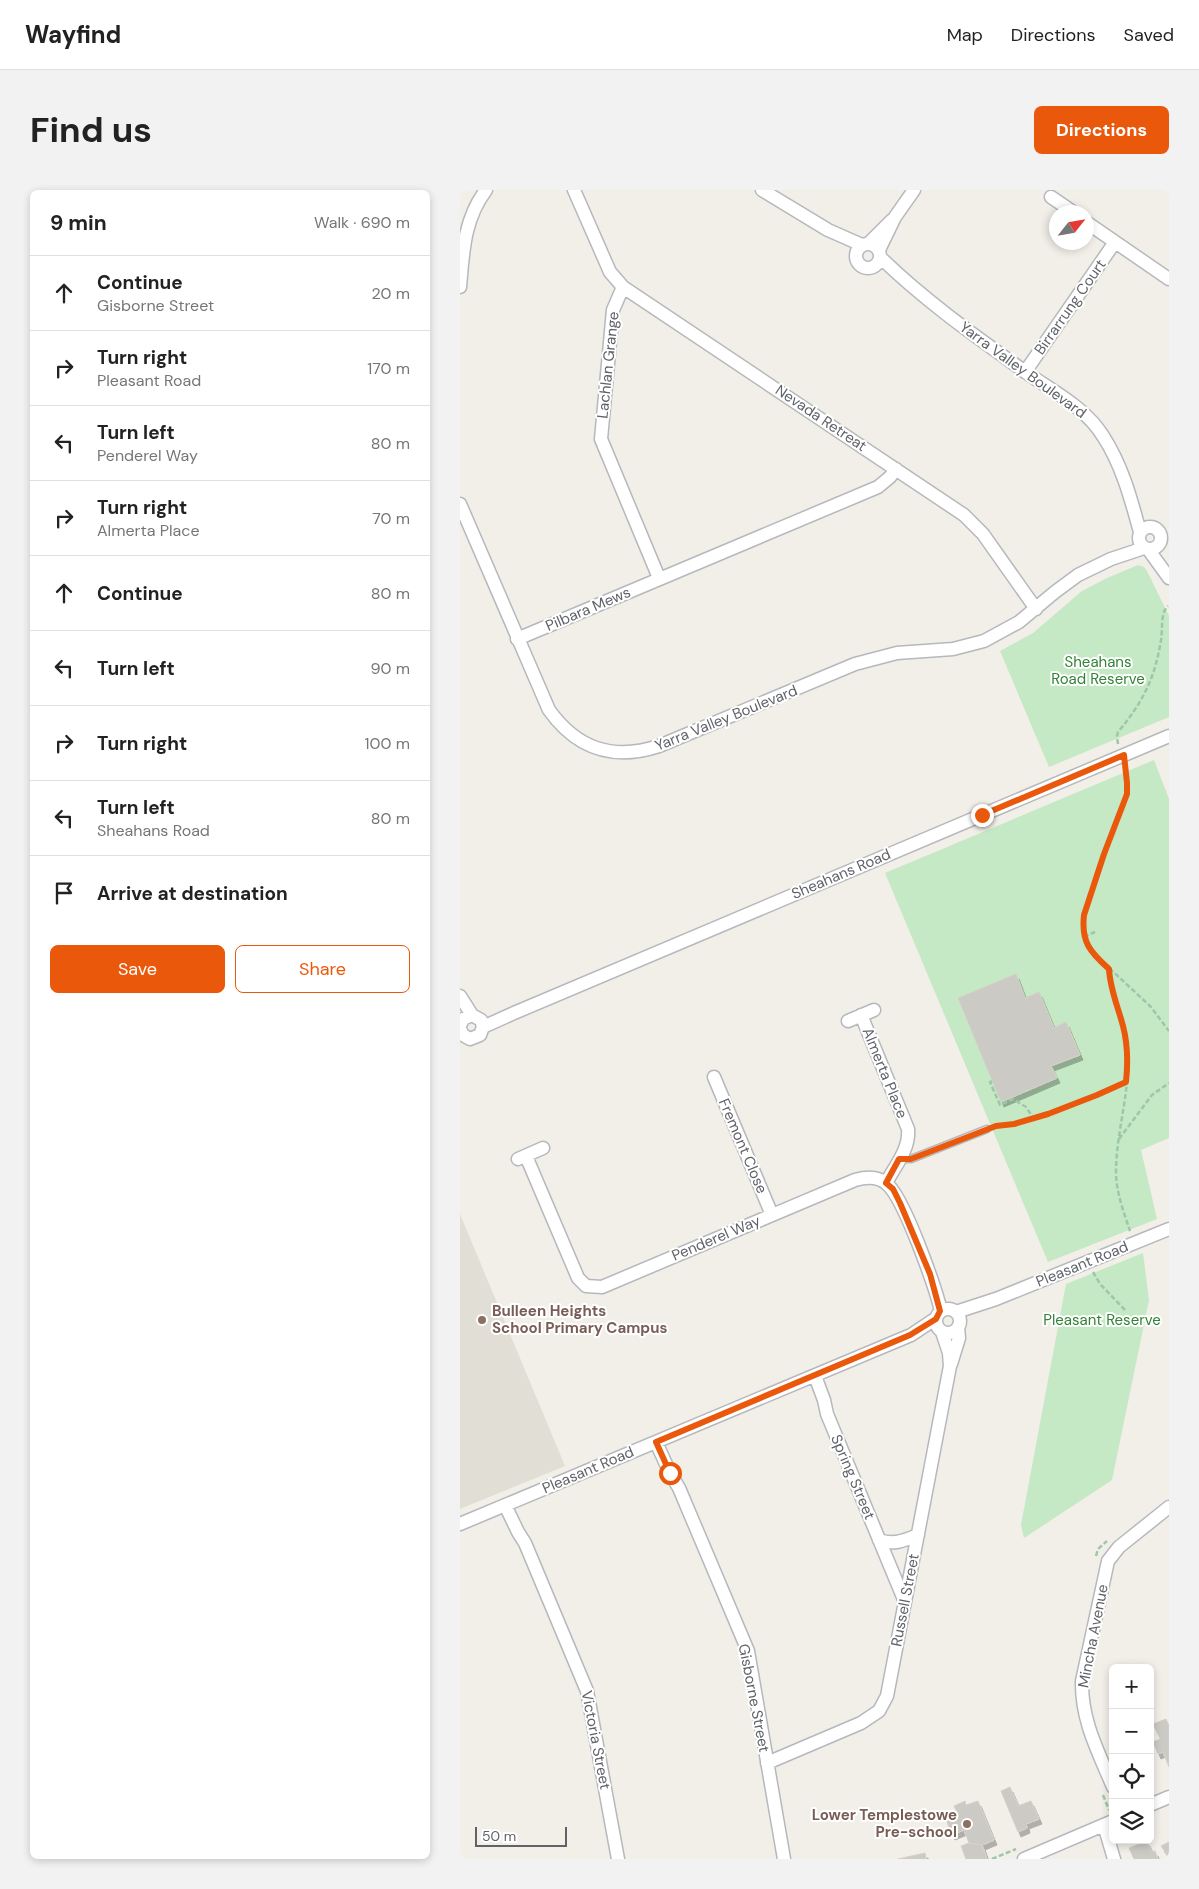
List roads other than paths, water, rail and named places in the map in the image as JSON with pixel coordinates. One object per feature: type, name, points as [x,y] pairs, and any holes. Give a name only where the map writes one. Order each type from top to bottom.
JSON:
[{"type":"street","points":[[460,288],[468,225],[478,201],[486,190]]},
{"type":"street","name":"Lachlan Grange","points":[[574,190],[610,272],[623,287],[746,368]]},
{"type":"street","name":"Yarra Valley Boulevard","points":[[460,504],[549,710],[566,731],[578,740],[606,751],[635,752],[660,746],[875,657],[897,653],[953,649],[984,641],[1019,622],[1066,582],[1152,538],[1130,496],[1110,447],[1094,423],[1075,405],[1025,372],[870,254],[762,190]]},
{"type":"street","points":[[870,254],[914,190]]},
{"type":"street","points":[[1052,197],[1063,205]]},
{"type":"street","points":[[1094,228],[1169,279]]},
{"type":"street","name":"Birrarrung Court","points":[[1025,372],[1115,242]]},
{"type":"street","name":"Lachlan Grange","points":[[623,287],[613,310],[601,432],[602,444],[659,578]]},
{"type":"street","name":"Nevada Retreat","points":[[746,368],[952,506],[974,524],[991,544],[1036,609]]},
{"type":"street","name":"Pilbara Mews","points":[[517,639],[878,487],[896,469]]},
{"type":"street","points":[[1152,538],[1169,526]]},
{"type":"street","points":[[1152,538],[1169,572]]},
{"type":"street","points":[[1152,538],[1169,578]]},
{"type":"street","name":"Sheahans Road","points":[[465,1024],[514,1013],[1169,736]]},
{"type":"street","points":[[460,996],[465,1024]]},
{"type":"street","name":"Almerta Place","points":[[848,1021],[874,1010]]},
{"type":"street","name":"Almerta Place","points":[[861,1015],[908,1129],[908,1142],[886,1183]]},
{"type":"street","name":"Fremont Close","points":[[714,1077],[772,1215]]},
{"type":"street","name":"Penderel Way","points":[[543,1148],[522,1157],[578,1278],[586,1286],[602,1287],[854,1180],[868,1178],[886,1183]]},
{"type":"street","points":[[886,1183],[897,1195],[948,1320]]},
{"type":"street","name":"Pleasant Road","points":[[460,1524],[996,1299],[1169,1229]]},
{"type":"street","name":"Russell Street","points":[[767,1763],[861,1723],[879,1711],[883,1706],[889,1688],[950,1366],[954,1358],[958,1338],[948,1320]]},
{"type":"street","name":"Spring Street","points":[[811,1377],[824,1400],[827,1414],[905,1602]]},
{"type":"street","name":"Gisborne Street","points":[[660,1440],[676,1471],[680,1488],[748,1651],[784,1859]]},
{"type":"street","name":"Victoria Street","points":[[509,1503],[523,1529],[525,1543],[588,1690],[618,1859]]},
{"type":"street","name":"Mincha Avenue","points":[[1109,1777],[1086,1722],[1082,1696],[1082,1680],[1108,1561],[1119,1547],[1169,1507]]},
{"type":"street","points":[[879,1540],[890,1544],[898,1543],[918,1535]]},
{"type":"street","points":[[1154,1803],[1169,1797]]},
{"type":"street","points":[[1024,1859],[1104,1825],[1113,1859]]},
{"type":"lane","points":[[899,1159],[911,1159],[987,1129]]},
{"type":"place","name":"Bulleen Heights School Primary Campus","points":[[482,1320]]},
{"type":"place","name":"Lower Templestowe Pre-school","points":[[967,1824]]},
{"type":"park label","name":"Sheahans Road Reserve","points":[[1098,670]]},
{"type":"park label","name":"Pleasant Reserve","points":[[1102,1320]]}]
